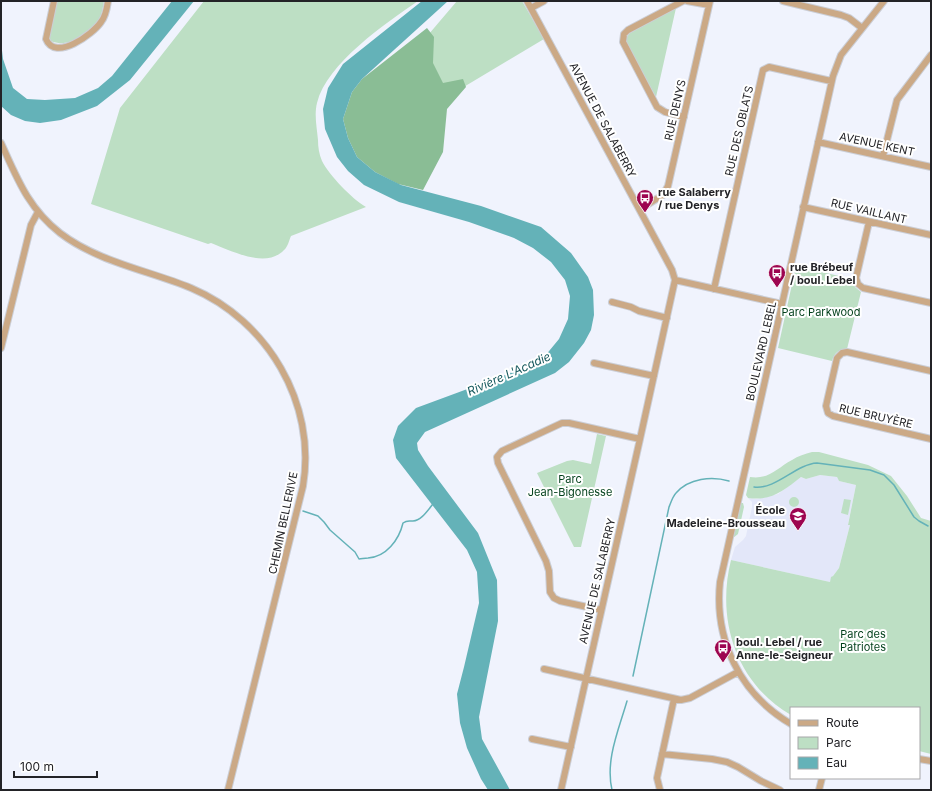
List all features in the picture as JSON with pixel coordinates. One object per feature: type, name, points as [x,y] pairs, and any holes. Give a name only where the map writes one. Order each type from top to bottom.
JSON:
[{"type":"street","points":[[54,1],[46,39],[50,45],[64,47],[80,41],[95,30],[104,16],[108,1]]},
{"type":"street","name":"AVENUE DE SALABERRY","points":[[527,1],[640,209],[672,270],[674,280],[640,439],[560,790]]},
{"type":"street","points":[[531,8],[544,1]]},
{"type":"street","points":[[682,1],[628,30],[624,34],[622,42],[657,107],[665,112],[684,117]]},
{"type":"street","points":[[687,1],[709,3]]},
{"type":"street","points":[[783,1],[841,15],[862,28]]},
{"type":"street","name":"BOULEVARD LEBEL","points":[[790,723],[762,702],[750,689],[738,672],[726,648],[720,623],[718,598],[720,582],[831,81],[839,58],[884,1]]},
{"type":"street","name":"RUE DENYS","points":[[640,209],[660,197],[666,191],[709,3]]},
{"type":"street","points":[[883,156],[897,100],[931,55]]},
{"type":"street","name":"RUE DES OBLATS","points":[[714,289],[763,70],[769,67],[831,81]]},
{"type":"street","name":"AVENUE KENT","points":[[818,142],[931,167]]},
{"type":"street","name":"CHEMIN BELLERIVE","points":[[1,143],[20,185],[30,202],[59,232],[85,249],[103,257],[196,290],[233,312],[255,332],[270,351],[284,373],[295,398],[302,422],[305,443],[306,460],[304,480],[228,790]]},
{"type":"street","name":"RUE VAILLANT","points":[[803,207],[931,236]]},
{"type":"street","points":[[1,348],[31,225],[38,212]]},
{"type":"street","points":[[869,222],[856,278],[858,284],[863,288],[931,303]]},
{"type":"street","points":[[674,280],[782,304]]},
{"type":"street","points":[[612,302],[667,318]]},
{"type":"street","name":"RUE BRUYÈRE","points":[[931,371],[847,352],[842,353],[837,358],[826,406],[828,413],[833,416],[931,439]]},
{"type":"street","points":[[594,363],[654,376]]},
{"type":"street","points":[[601,610],[558,600],[552,595],[547,563],[498,463],[497,457],[502,451],[562,423],[569,423],[640,439]]},
{"type":"street","points":[[544,669],[684,700],[738,672]]},
{"type":"street","points":[[660,790],[657,778],[674,699]]},
{"type":"street","points":[[532,738],[570,747]]},
{"type":"street","points":[[662,754],[727,762],[780,790]]},
{"type":"street","points":[[920,759],[931,761]]},
{"type":"street","points":[[819,790],[822,779]]},
{"type":"shaded area","name":"École Madeleine-Brousseau","points":[[820,475],[837,477],[839,481],[856,485],[848,524],[850,525],[839,568],[830,582],[731,560],[735,547],[746,536],[752,507],[752,502],[748,498],[757,499],[778,494],[801,477],[806,479]]},
{"type":"green space","points":[[57,1],[104,1],[100,17],[90,29],[78,38],[64,43],[58,43],[51,41],[49,37]]},
{"type":"green space","points":[[204,1],[418,1],[374,33],[345,59],[332,73],[323,88],[317,103],[316,122],[318,148],[322,161],[325,167],[341,186],[366,207],[291,236],[285,249],[277,255],[268,258],[249,257],[239,254],[211,243],[208,244],[91,204],[120,108]]},
{"type":"green space","points":[[457,1],[522,1],[544,39],[447,97],[417,48]]},
{"type":"green space","points":[[676,8],[656,97],[627,45],[626,38],[630,33]]},
{"type":"green space","points":[[427,28],[434,37],[433,63],[443,83],[463,79],[466,87],[447,109],[443,152],[423,190],[398,184],[375,172],[357,157],[348,138],[343,119],[352,92],[362,79]]},
{"type":"green space","name":"Parc Parkwood","points":[[796,266],[852,279],[855,287],[861,292],[847,349],[837,352],[832,361],[778,348]]},
{"type":"green space","name":"Parc Jean-Bigonesse","points":[[597,434],[606,436],[581,547],[574,547],[537,473],[573,460],[591,464]]},
{"type":"green space","name":"Parc des Patriotes","points":[[819,452],[868,465],[891,476],[907,496],[921,518],[931,521],[931,754],[920,751],[920,707],[790,707],[790,714],[772,702],[756,686],[744,668],[735,648],[729,627],[726,605],[727,583],[731,560],[830,582],[831,577],[839,568],[850,525],[848,525],[856,485],[839,481],[837,477],[820,475],[806,479],[801,477],[783,491],[764,498],[748,498],[746,495],[750,477],[762,477],[768,475],[804,454]]},
{"type":"green space","points":[[792,497],[796,497],[798,498],[798,506],[792,507],[789,504],[789,500]]},
{"type":"green space","points":[[844,499],[851,500],[848,515],[841,513]]},
{"type":"green space","points":[[740,503],[743,503],[744,507],[738,534],[733,538]]},
{"type":"water","points":[[172,1],[194,1],[130,80],[97,106],[61,120],[40,123],[25,121],[11,115],[1,106],[1,42],[3,59],[13,88],[27,99],[45,100],[75,98],[98,88],[112,76]]},
{"type":"water","name":"Rivière L'Acadie","points":[[422,1],[448,1],[362,79],[352,92],[343,119],[348,138],[357,157],[375,172],[401,185],[481,206],[541,227],[571,253],[588,277],[593,290],[594,315],[591,330],[584,343],[569,362],[555,373],[425,432],[417,443],[418,450],[428,466],[478,533],[497,580],[498,621],[479,717],[482,739],[510,790],[488,790],[481,779],[467,748],[460,723],[457,694],[479,603],[477,572],[467,550],[396,458],[393,440],[398,426],[416,408],[540,362],[559,339],[568,319],[570,296],[565,280],[551,262],[533,248],[514,238],[469,222],[399,202],[364,185],[348,171],[337,157],[325,129],[323,109],[328,88],[343,64]]},
{"type":"waterway","points":[[754,487],[770,485],[809,464],[817,463],[870,470],[884,475],[894,485],[914,517],[928,526]]},
{"type":"waterway","points":[[633,676],[669,507],[673,497],[681,488],[694,481],[708,479],[722,479],[729,481]]},
{"type":"waterway","points":[[303,511],[318,516],[330,530],[355,552],[360,559],[375,557],[386,551],[395,541],[403,523],[407,521],[416,521],[424,515],[433,504]]},
{"type":"waterway","points":[[612,790],[610,767],[614,745],[627,701]]},
{"type":"place","name":"rue Salaberry / rue Denys","points":[[645,213]]},
{"type":"place","name":"rue Brébeuf / boul. Lebel","points":[[777,288]]},
{"type":"place","name":"École Madeleine-Brousseau","points":[[798,531]]},
{"type":"place","name":"boul. Lebel / rue Anne-le-Seigneur","points":[[723,663]]}]
